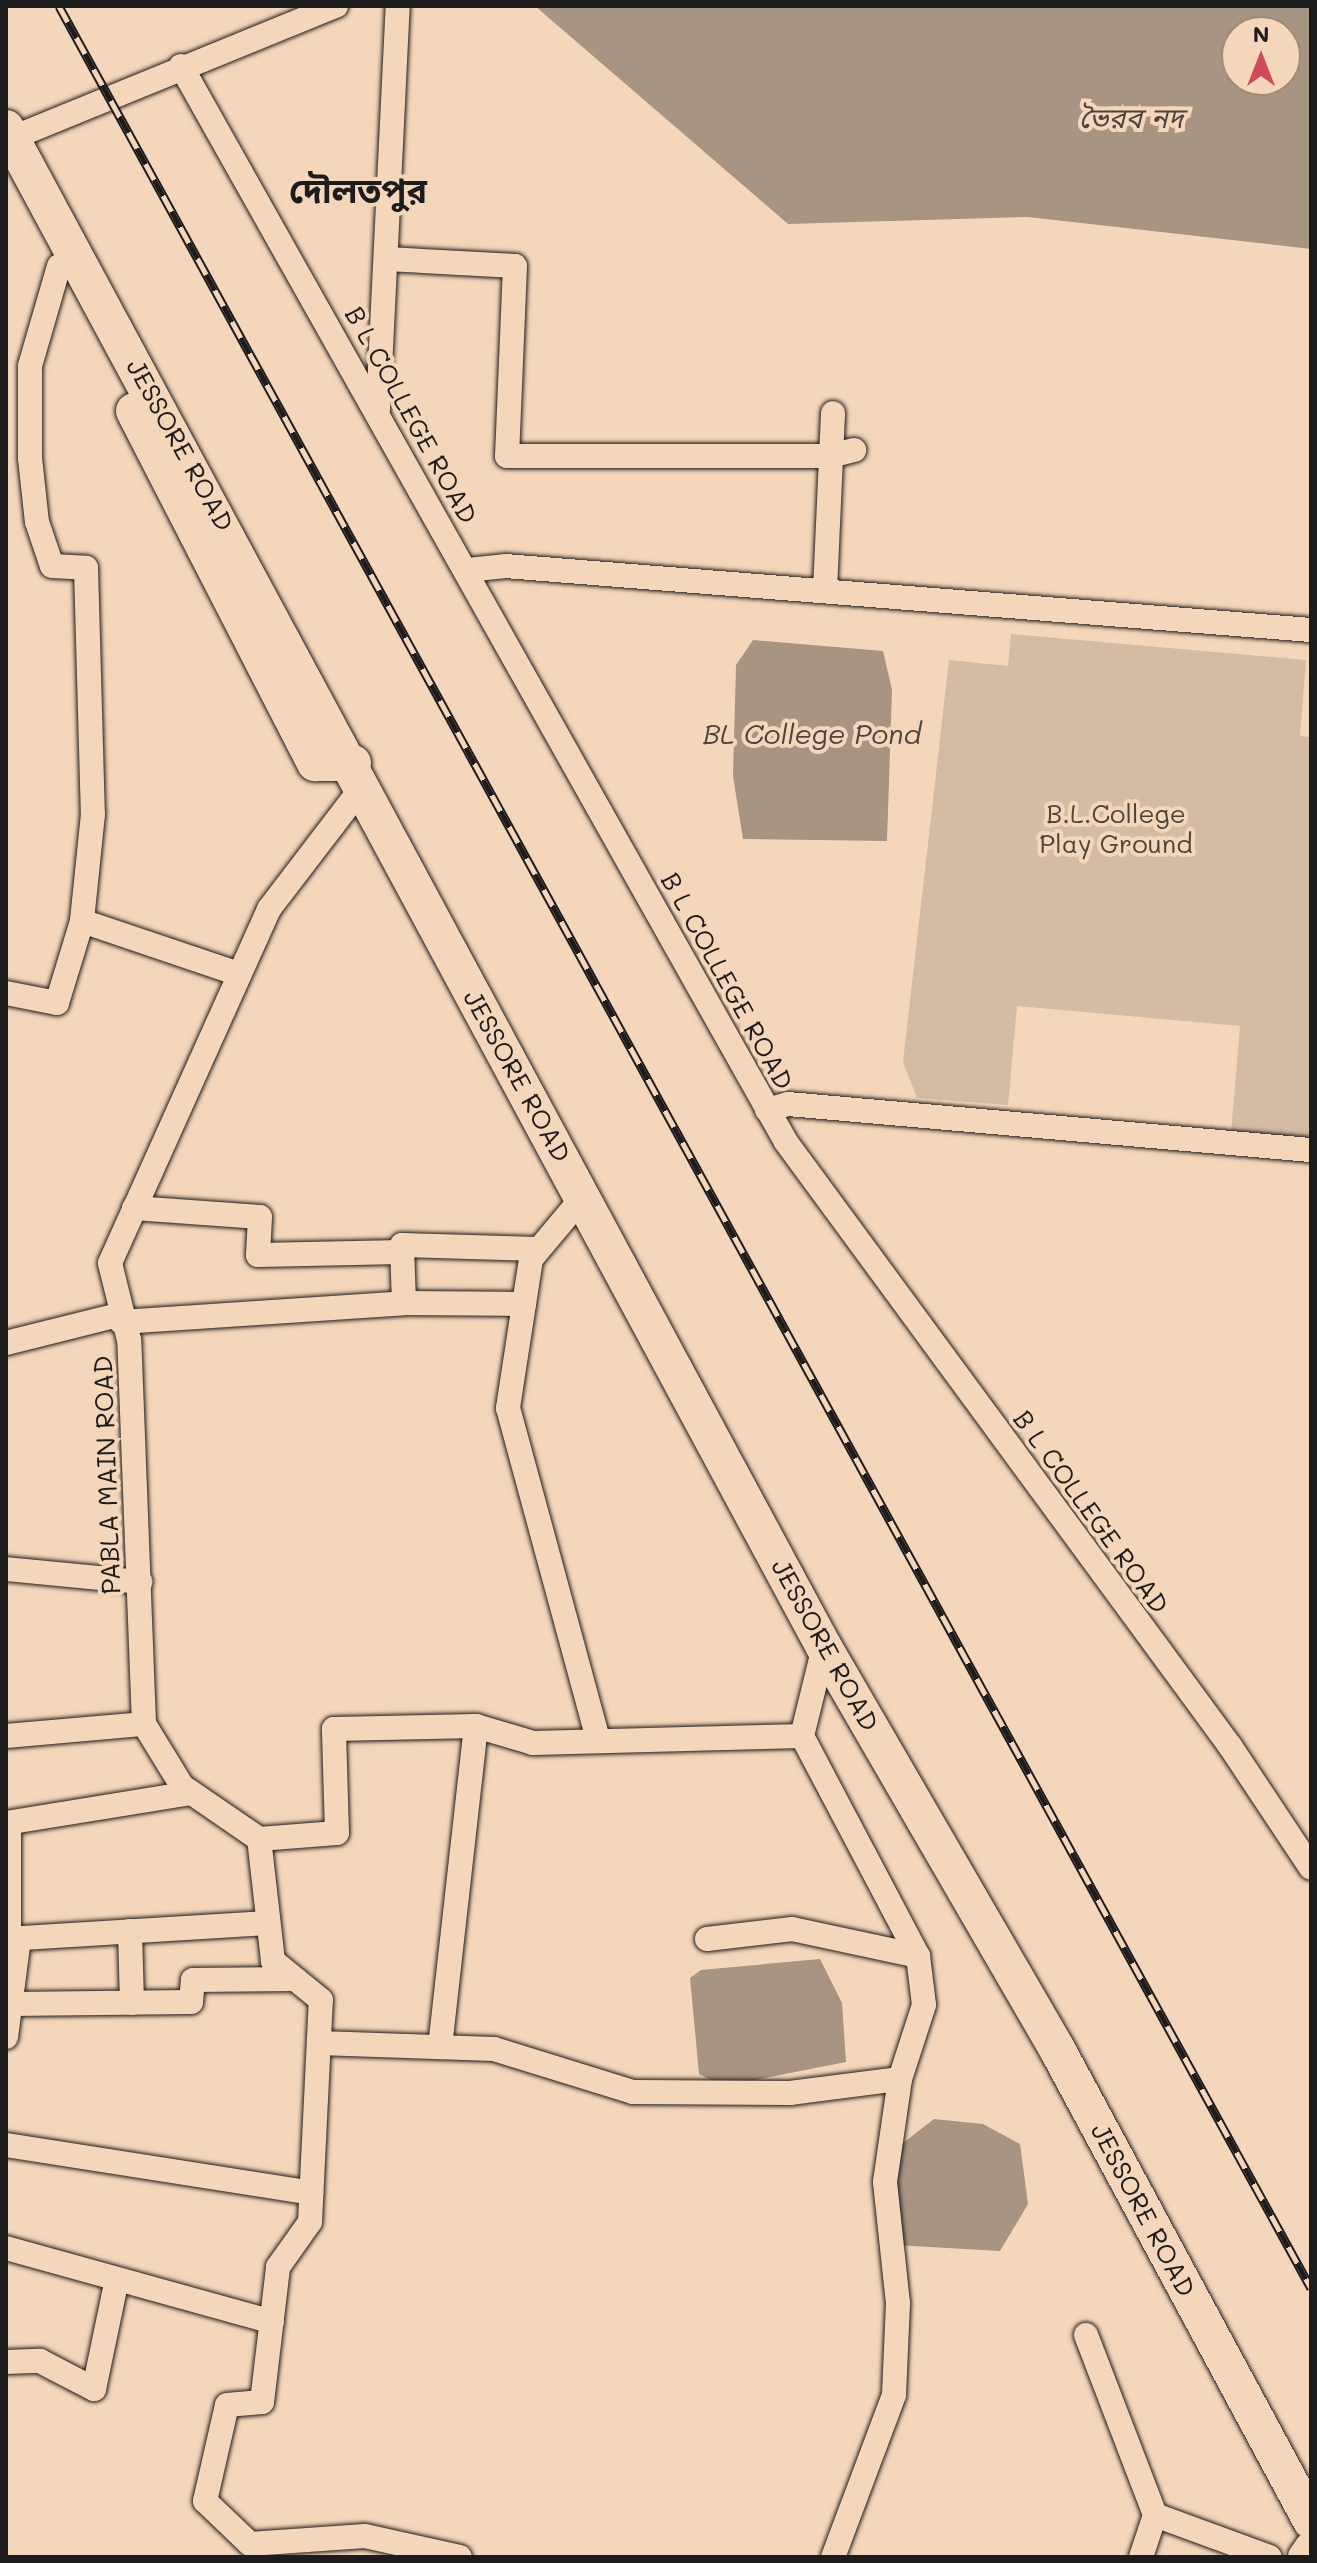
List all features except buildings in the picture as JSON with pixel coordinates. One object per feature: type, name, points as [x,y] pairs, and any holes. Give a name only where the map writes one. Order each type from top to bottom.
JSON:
[{"type":"highway","name":"JESSORE ROAD","points":[[8,147],[59,266],[315,763],[356,776]]},
{"type":"highway","name":"JESSORE ROAD","points":[[8,147],[356,776],[824,1647],[1057,2049],[1311,2521]]},
{"type":"main road","points":[[1304,2557],[1311,2547]]},
{"type":"street","points":[[8,147],[181,66],[306,24],[336,6]]},
{"type":"street","points":[[377,416],[398,6]]},
{"type":"street","name":"B L COLLEGE ROAD","points":[[181,66],[377,416],[468,570],[767,1110],[1311,1868]]},
{"type":"street","points":[[387,259],[515,266],[507,456],[842,453]]},
{"type":"street","points":[[6,993],[57,1003],[82,921],[93,814],[86,568],[52,566],[37,522],[30,458],[30,366],[59,266]]},
{"type":"street","points":[[825,590],[842,453],[833,413]]},
{"type":"street","points":[[468,570],[505,566],[1311,630]]},
{"type":"street","name":"PABLA MAIN ROAD","points":[[144,1724],[136,1429],[129,1340],[119,1318],[110,1263],[269,909],[356,776]]},
{"type":"street","points":[[82,921],[239,974]]},
{"type":"street","points":[[767,1110],[788,1104],[1311,1150]]},
{"type":"street","points":[[583,1197],[538,1249],[524,1304],[508,1408],[598,1740]]},
{"type":"street","points":[[134,1208],[260,1217],[258,1255],[402,1252]]},
{"type":"street","points":[[404,1303],[402,1245],[538,1249]]},
{"type":"street","points":[[6,1343],[119,1318],[404,1303],[524,1304]]},
{"type":"street","points":[[6,1569],[140,1582]]},
{"type":"street","points":[[824,1647],[802,1736],[918,1956],[924,2005],[900,2079],[885,2182],[898,2303],[894,2395],[833,2557]]},
{"type":"street","points":[[6,1736],[144,1724],[192,1793],[259,1839],[337,1833],[334,1729],[476,1726],[533,1743],[802,1736]]},
{"type":"street","points":[[440,2047],[476,1726]]},
{"type":"street","points":[[6,2037],[12,1938],[8,1823],[192,1793]]},
{"type":"street","points":[[259,1839],[273,1961],[321,2000],[310,2222],[278,2267],[262,2402],[227,2405],[205,2501],[248,2550],[365,2536],[460,2557]]},
{"type":"street","points":[[12,1938],[268,1923]]},
{"type":"street","points":[[707,1939],[792,1929],[918,1956]]},
{"type":"street","points":[[130,1931],[132,2003]]},
{"type":"street","points":[[10,2004],[191,2002],[193,1980],[295,1979]]},
{"type":"street","points":[[319,2043],[494,2049],[633,2092],[790,2093],[900,2079]]},
{"type":"street","points":[[6,2145],[311,2193]]},
{"type":"street","points":[[6,2248],[116,2284],[272,2322]]},
{"type":"street","points":[[6,2362],[40,2361],[94,2389],[116,2284]]},
{"type":"street","points":[[1086,2335],[1155,2515],[1141,2557]]},
{"type":"street","points":[[1155,2515],[1270,2557]]},
{"type":"green space","name":"B.L.College Play Ground","points":[[1011,634],[1306,660],[1300,736],[1311,737],[1311,1152],[1230,1145],[1240,1026],[1017,1006],[1008,1105],[917,1098],[903,1062],[949,660],[1008,666]]},
{"type":"water","name":"ভৈরব নদ","points":[[535,6],[1311,6],[1311,249],[1028,217],[788,224]]},
{"type":"water","name":"BL College Pond","points":[[753,640],[883,651],[892,690],[887,841],[743,839],[733,776],[736,665]]},
{"type":"water","points":[[820,1959],[842,2003],[846,2062],[724,2086],[699,2074],[690,1978],[701,1970]]},
{"type":"water","points":[[934,2119],[983,2124],[1020,2144],[1028,2204],[1000,2251],[895,2245],[898,2147]]},
{"type":"railway","points":[[59,6],[1311,2288]]},
{"type":"district","name":"দৌলতপুর","points":[[358,190]]}]
